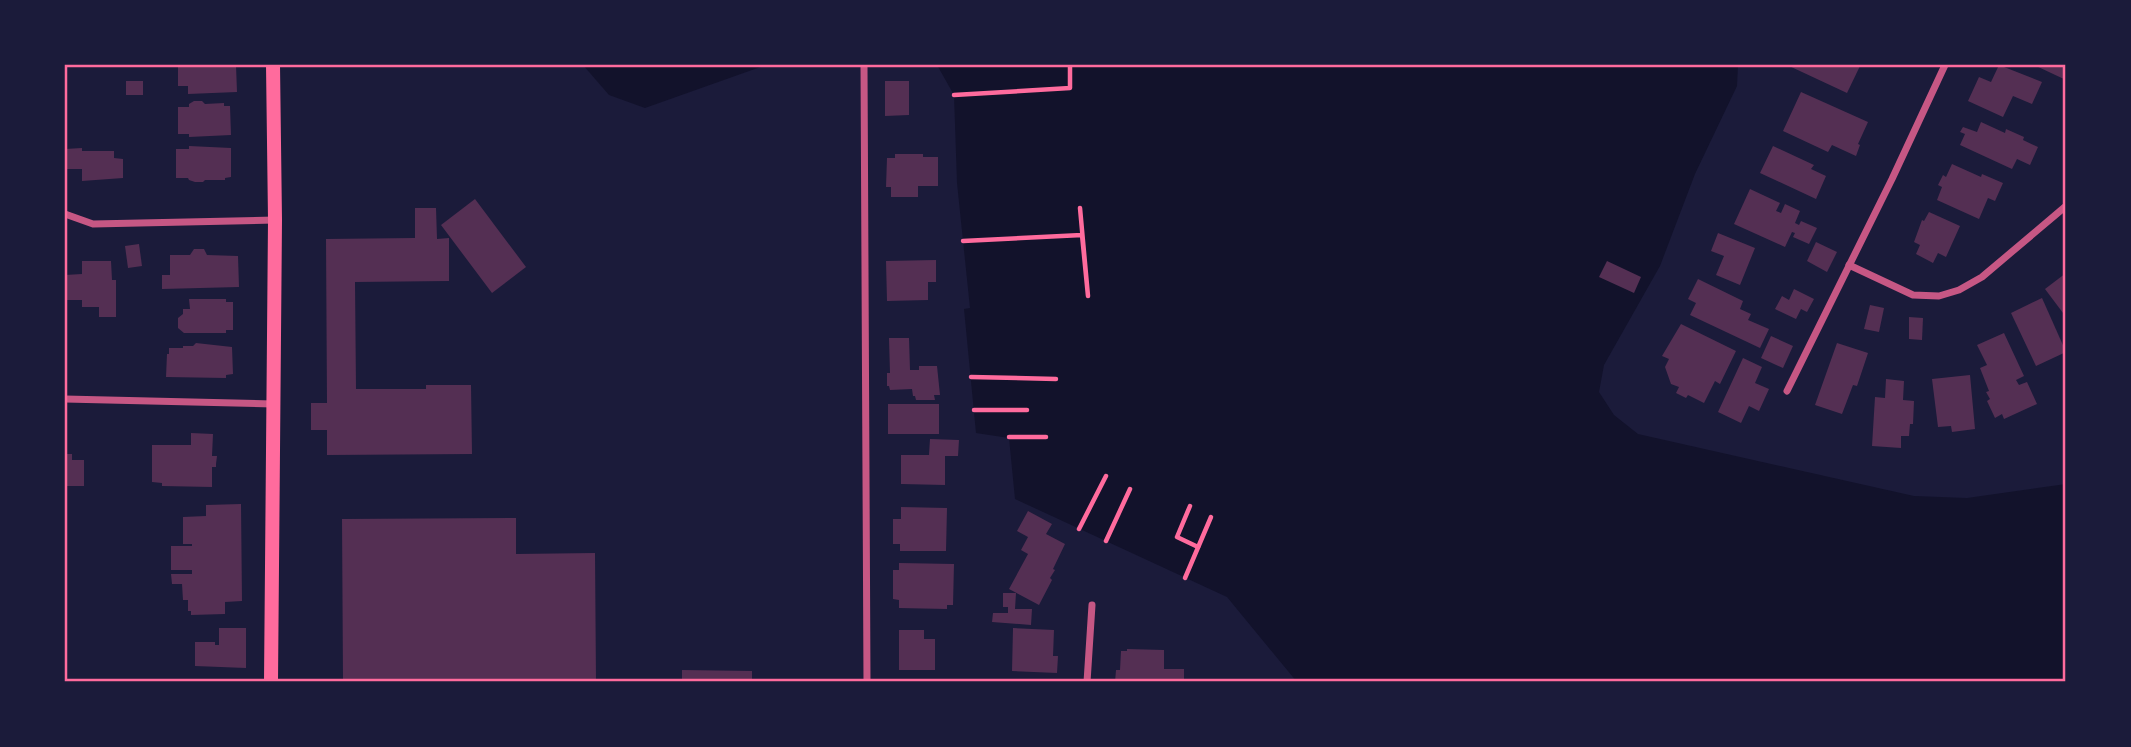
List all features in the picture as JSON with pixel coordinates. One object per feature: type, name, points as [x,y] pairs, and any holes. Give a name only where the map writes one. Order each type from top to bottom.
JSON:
[{"type":"main road","points":[[271,682],[275,220],[273,65]]},
{"type":"street","points":[[864,65],[867,682]]},
{"type":"street","points":[[1787,391],[1945,65]]},
{"type":"street","points":[[1849,265],[1913,295],[1938,296],[1959,290],[1982,277],[2066,206]]},
{"type":"street","points":[[65,214],[93,224],[275,220]]},
{"type":"street","points":[[65,399],[274,404]]},
{"type":"street","points":[[1087,682],[1092,605]]},
{"type":"path","points":[[954,95],[1070,88],[1070,65]]},
{"type":"path","points":[[963,241],[1082,235],[1088,296],[1080,208]]},
{"type":"path","points":[[971,377],[1056,379]]},
{"type":"path","points":[[974,410],[1027,410]]},
{"type":"path","points":[[1009,437],[1046,437]]},
{"type":"path","points":[[1079,529],[1105,476]]},
{"type":"path","points":[[1106,541],[1130,489]]},
{"type":"path","points":[[1190,506],[1178,537],[1198,547]]},
{"type":"path","points":[[1185,578],[1211,517]]},
{"type":"shaded area","points":[[583,65],[766,65],[645,108],[609,95]]},
{"type":"shaded area","points":[[937,65],[1738,65],[1737,86],[1695,174],[1660,266],[1604,365],[1599,392],[1614,415],[1638,434],[1914,496],[1967,498],[2066,484],[2066,682],[1297,682],[1227,597],[1015,499],[1009,438],[976,433],[964,309],[970,308],[957,183],[954,95]]},
{"type":"building","points":[[178,65],[236,65],[237,92],[188,94],[188,86],[178,86]]},
{"type":"building","points":[[1787,65],[1856,65],[1860,66],[1847,93]]},
{"type":"building","points":[[1999,65],[2042,82],[2032,104],[2013,96],[2003,117],[1968,101],[1979,77],[1991,82]]},
{"type":"building","points":[[2034,65],[2066,65],[2066,80]]},
{"type":"building","points":[[126,81],[143,81],[143,95],[126,95]]},
{"type":"building","points":[[885,81],[909,81],[909,115],[885,116]]},
{"type":"building","points":[[1801,92],[1868,122],[1858,144],[1860,145],[1856,156],[1832,145],[1828,152],[1783,131]]},
{"type":"building","points":[[194,101],[202,101],[205,104],[224,103],[224,106],[230,106],[231,135],[189,137],[189,134],[178,134],[178,107],[189,107]]},
{"type":"building","points":[[1981,122],[2005,133],[2006,129],[2038,147],[2030,165],[2017,159],[2012,169],[1960,145],[1965,134],[1960,132],[1963,127],[1977,132]]},
{"type":"building","points":[[189,146],[231,148],[231,177],[203,182],[176,178],[176,149],[189,149]]},
{"type":"building","points":[[1773,146],[1814,165],[1811,169],[1826,176],[1816,199],[1760,173]]},
{"type":"building","points":[[82,148],[82,151],[114,151],[114,158],[123,159],[123,178],[82,181],[82,169],[65,169],[65,149]]},
{"type":"building","points":[[895,154],[938,157],[938,186],[918,186],[918,197],[891,197],[891,187],[886,187],[887,158],[895,158]]},
{"type":"building","points":[[1952,164],[2003,183],[1995,201],[1988,198],[1979,219],[1937,200],[1942,187],[1938,185],[1943,175],[1946,177]]},
{"type":"building","points":[[1750,189],[1780,203],[1776,211],[1781,213],[1785,204],[1800,211],[1795,223],[1799,225],[1801,221],[1817,228],[1809,244],[1793,237],[1795,233],[1792,232],[1785,247],[1734,224]]},
{"type":"building","points":[[475,199],[526,267],[492,293],[441,225]]},
{"type":"building","points":[[415,208],[436,208],[437,239],[449,238],[449,281],[355,282],[356,389],[426,389],[426,385],[471,385],[472,454],[327,455],[327,430],[311,430],[311,403],[327,403],[326,239],[415,238]]},
{"type":"building","points":[[1929,212],[1960,226],[1946,257],[1938,253],[1933,263],[1916,254],[1920,245],[1914,242],[1922,220],[1924,221]]},
{"type":"building","points":[[1718,233],[1755,248],[1740,285],[1716,275],[1724,256],[1711,251]]},
{"type":"building","points":[[1816,242],[1837,252],[1827,272],[1807,261]]},
{"type":"building","points":[[139,244],[142,266],[128,268],[125,246]]},
{"type":"building","points":[[194,249],[204,249],[207,255],[238,256],[239,287],[162,289],[162,275],[170,275],[170,255],[190,255]]},
{"type":"building","points":[[936,260],[936,282],[928,282],[928,300],[887,301],[886,261]]},
{"type":"building","points":[[82,261],[111,261],[112,280],[116,280],[116,317],[99,317],[99,307],[82,307],[82,300],[65,300],[65,275],[82,274]]},
{"type":"building","points":[[1607,261],[1641,277],[1634,293],[1599,277]]},
{"type":"building","points":[[2066,273],[2066,317],[2045,289]]},
{"type":"building","points":[[1698,279],[1743,301],[1740,309],[1751,314],[1748,320],[1769,329],[1760,348],[1690,315],[1696,303],[1688,299]]},
{"type":"building","points":[[1794,289],[1814,299],[1807,312],[1801,309],[1796,319],[1775,309],[1782,296],[1789,300]]},
{"type":"building","points":[[2042,298],[2066,352],[2036,366],[2011,313]]},
{"type":"building","points":[[189,299],[226,299],[226,302],[233,302],[233,330],[226,330],[226,333],[184,333],[178,328],[178,318],[183,314],[183,309],[190,309]]},
{"type":"building","points":[[1870,305],[1884,308],[1879,332],[1864,329]]},
{"type":"building","points":[[1909,317],[1923,318],[1922,340],[1909,339]]},
{"type":"building","points":[[1681,324],[1736,351],[1720,384],[1715,381],[1704,403],[1688,395],[1686,398],[1676,393],[1679,387],[1671,384],[1665,367],[1669,359],[1662,356]]},
{"type":"building","points":[[2004,333],[2024,376],[2016,380],[2019,385],[2027,382],[2037,404],[2004,419],[2002,414],[1995,418],[1987,401],[1990,399],[1986,392],[1989,391],[1980,368],[1987,365],[1977,345]]},
{"type":"building","points":[[1771,336],[1793,346],[1783,368],[1761,358]]},
{"type":"building","points":[[889,338],[909,338],[910,370],[919,370],[919,366],[937,366],[940,395],[934,395],[935,400],[916,400],[912,389],[890,390],[887,386],[887,373],[890,373]]},
{"type":"building","points":[[196,343],[232,347],[233,374],[226,375],[226,378],[166,377],[169,348],[183,348]]},
{"type":"building","points":[[1837,343],[1868,353],[1857,386],[1853,385],[1842,414],[1815,405]]},
{"type":"building","points":[[1743,358],[1762,367],[1755,383],[1769,389],[1759,411],[1749,406],[1741,423],[1718,412]]},
{"type":"building","points":[[1970,375],[1975,429],[1952,432],[1951,426],[1938,427],[1932,379]]},
{"type":"building","points":[[1886,379],[1904,381],[1903,400],[1914,401],[1913,424],[1910,424],[1909,436],[1901,436],[1901,448],[1872,446],[1875,397],[1885,398]]},
{"type":"building","points":[[888,404],[939,404],[939,434],[888,434]]},
{"type":"building","points":[[191,433],[213,434],[212,456],[217,456],[216,467],[212,467],[212,487],[162,486],[162,483],[152,482],[152,445],[191,445]]},
{"type":"building","points":[[930,439],[959,440],[958,456],[945,456],[945,485],[901,484],[901,455],[929,455]]},
{"type":"building","points":[[65,454],[72,454],[72,460],[84,460],[84,486],[65,486]]},
{"type":"building","points":[[241,504],[242,601],[225,602],[225,614],[191,615],[191,611],[188,611],[188,600],[183,600],[182,584],[172,584],[171,574],[192,574],[192,570],[171,570],[171,546],[192,546],[183,544],[183,517],[206,516],[206,505]]},
{"type":"building","points":[[901,507],[947,508],[946,551],[900,551],[900,544],[893,544],[893,519],[901,519]]},
{"type":"building","points":[[1028,511],[1052,524],[1046,534],[1065,544],[1053,569],[1055,570],[1050,578],[1052,580],[1039,605],[1009,589],[1028,554],[1021,550],[1028,537],[1017,531]]},
{"type":"building","points":[[516,518],[516,554],[595,553],[596,682],[343,682],[342,519]]},
{"type":"building","points":[[899,563],[954,564],[953,605],[947,605],[947,609],[899,608],[899,600],[893,599],[893,570],[899,570]]},
{"type":"building","points":[[1003,593],[1016,593],[1015,609],[1032,609],[1031,625],[992,622],[993,613],[1008,613],[1008,607],[1003,607]]},
{"type":"building","points":[[219,628],[246,628],[246,668],[195,666],[195,642],[215,642],[215,645],[219,645]]},
{"type":"building","points":[[1013,628],[1054,630],[1053,656],[1058,656],[1057,673],[1012,671]]},
{"type":"building","points":[[899,630],[924,630],[924,639],[935,639],[935,670],[899,670]]},
{"type":"building","points":[[1164,650],[1164,669],[1184,669],[1184,682],[1115,682],[1116,670],[1120,670],[1121,651]]},
{"type":"building","points":[[682,670],[752,671],[752,682],[682,682]]}]
